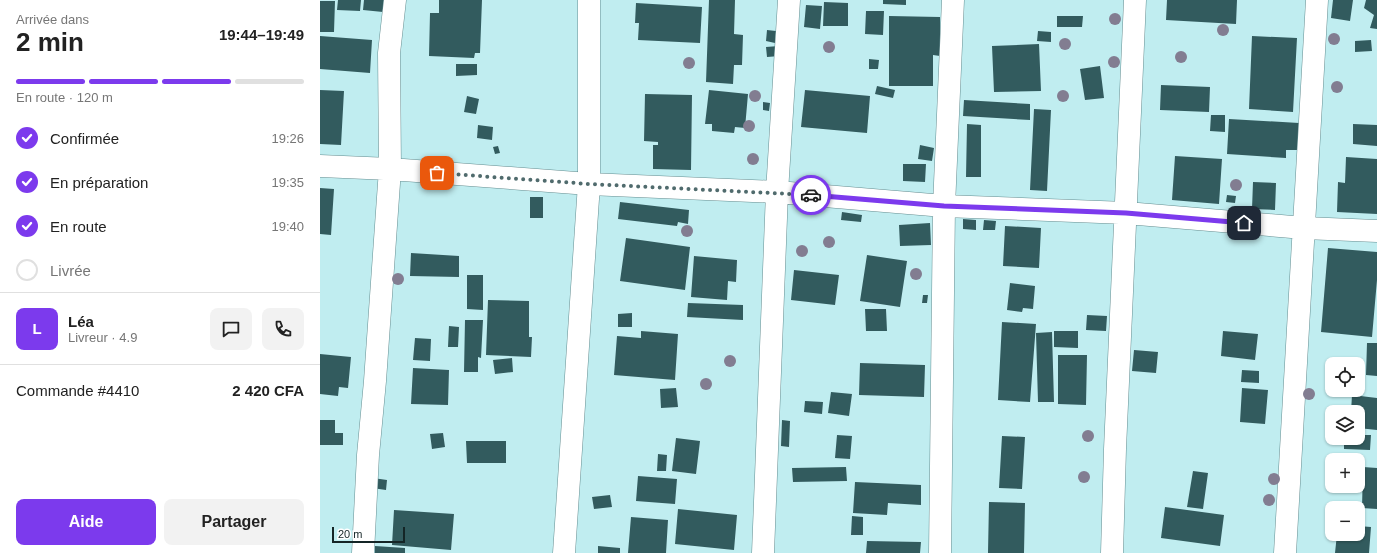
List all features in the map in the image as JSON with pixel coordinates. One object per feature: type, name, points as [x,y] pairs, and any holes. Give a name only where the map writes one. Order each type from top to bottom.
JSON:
[{"type":"street","points":[[363,553],[368,455],[375,381],[390,169],[389,53],[395,0]]},
{"type":"street","points":[[564,553],[589,184],[590,0]]},
{"type":"street","points":[[763,553],[777,192],[789,0]]},
{"type":"street","points":[[940,553],[944,206],[953,0]]},
{"type":"street","points":[[1112,553],[1134,0]]},
{"type":"street","points":[[1285,553],[1317,0]]},
{"type":"street","points":[[320,166],[390,169],[589,184],[777,192],[944,206],[1126,213],[1304,228],[1377,231]]},
{"type":"building","points":[[338,0],[361,0],[360,11],[337,10]]},
{"type":"building","points":[[364,0],[384,0],[383,12],[363,10]]},
{"type":"building","points":[[439,0],[482,0],[480,53],[475,53],[474,58],[429,56],[430,13],[439,13]]},
{"type":"building","points":[[709,0],[735,0],[734,34],[743,35],[742,65],[734,65],[733,84],[706,82]]},
{"type":"building","points":[[883,0],[906,0],[906,5],[883,4]]},
{"type":"building","points":[[1167,0],[1237,0],[1236,24],[1166,20]]},
{"type":"building","points":[[1333,0],[1353,0],[1350,21],[1331,18]]},
{"type":"building","points":[[1366,0],[1377,0],[1377,29],[1370,28],[1374,15],[1364,8]]},
{"type":"building","points":[[320,1],[335,1],[334,32],[320,32]]},
{"type":"building","points":[[824,2],[848,3],[848,26],[823,26]]},
{"type":"building","points":[[636,3],[702,7],[700,43],[638,40],[639,23],[635,23]]},
{"type":"building","points":[[806,5],[822,6],[820,29],[804,27]]},
{"type":"building","points":[[866,11],[884,11],[883,35],[865,34]]},
{"type":"building","points":[[889,16],[940,17],[940,56],[933,55],[933,86],[889,86]]},
{"type":"building","points":[[1057,16],[1083,16],[1082,27],[1057,27]]},
{"type":"building","points":[[767,30],[776,31],[775,43],[766,41]]},
{"type":"building","points":[[1038,31],[1051,32],[1051,42],[1037,41]]},
{"type":"building","points":[[320,36],[372,40],[370,73],[320,69]]},
{"type":"building","points":[[1252,36],[1297,38],[1293,112],[1249,109]]},
{"type":"building","points":[[1371,40],[1372,51],[1355,52],[1355,41]]},
{"type":"building","points":[[1039,44],[1041,91],[994,92],[992,46]]},
{"type":"building","points":[[779,46],[780,56],[767,57],[766,47]]},
{"type":"building","points":[[869,59],[879,60],[878,69],[869,69]]},
{"type":"building","points":[[456,64],[477,64],[477,75],[456,76]]},
{"type":"building","points":[[1100,66],[1104,98],[1085,100],[1080,69]]},
{"type":"building","points":[[1161,85],[1210,87],[1209,112],[1160,110]]},
{"type":"building","points":[[877,86],[895,90],[893,98],[875,94]]},
{"type":"building","points":[[320,90],[344,91],[341,145],[320,144]]},
{"type":"building","points":[[709,90],[748,94],[745,128],[735,127],[734,133],[712,131],[712,124],[705,124]]},
{"type":"building","points":[[805,90],[870,96],[867,133],[801,127]]},
{"type":"building","points":[[645,94],[692,95],[691,170],[653,169],[653,145],[658,145],[658,142],[644,141]]},
{"type":"building","points":[[467,96],[479,99],[476,114],[464,112]]},
{"type":"building","points":[[964,100],[1030,104],[1030,120],[963,116]]},
{"type":"building","points":[[763,102],[770,103],[769,111],[763,110]]},
{"type":"building","points":[[1034,109],[1051,110],[1047,191],[1030,190]]},
{"type":"building","points":[[1211,115],[1225,115],[1225,132],[1210,131]]},
{"type":"building","points":[[1229,119],[1299,123],[1298,150],[1286,150],[1286,158],[1227,154]]},
{"type":"building","points":[[967,124],[981,125],[981,177],[966,177]]},
{"type":"building","points":[[1353,124],[1377,125],[1377,146],[1353,144]]},
{"type":"building","points":[[478,125],[493,127],[492,140],[477,138]]},
{"type":"building","points":[[920,145],[934,148],[932,161],[918,159]]},
{"type":"building","points":[[498,146],[500,153],[495,154],[493,147]]},
{"type":"building","points":[[1175,156],[1222,159],[1219,204],[1172,200]]},
{"type":"building","points":[[1346,157],[1377,159],[1377,214],[1337,212],[1338,182],[1345,183]]},
{"type":"building","points":[[903,164],[926,164],[925,182],[903,181]]},
{"type":"building","points":[[1253,182],[1276,183],[1275,210],[1252,209]]},
{"type":"building","points":[[320,188],[334,189],[331,235],[320,234]]},
{"type":"building","points":[[1227,195],[1236,196],[1235,203],[1226,202]]},
{"type":"building","points":[[530,197],[543,197],[543,218],[530,218]]},
{"type":"building","points":[[620,202],[689,210],[688,224],[678,222],[677,226],[618,219]]},
{"type":"building","points":[[842,212],[862,215],[861,222],[841,220]]},
{"type":"building","points":[[963,219],[976,220],[976,230],[963,229]]},
{"type":"building","points":[[984,220],[996,221],[995,230],[983,230]]},
{"type":"building","points":[[930,223],[931,245],[900,246],[899,225]]},
{"type":"building","points":[[1005,226],[1041,228],[1039,268],[1003,266]]},
{"type":"building","points":[[626,238],[690,247],[685,290],[620,281]]},
{"type":"building","points":[[1328,248],[1377,252],[1377,280],[1372,337],[1321,332]]},
{"type":"building","points":[[411,253],[459,256],[459,277],[410,276]]},
{"type":"building","points":[[867,255],[907,261],[900,307],[860,301]]},
{"type":"building","points":[[694,256],[737,260],[736,282],[728,281],[727,300],[691,297]]},
{"type":"building","points":[[794,270],[839,275],[835,305],[791,300]]},
{"type":"building","points":[[467,275],[483,275],[483,310],[467,309]]},
{"type":"building","points":[[1010,283],[1035,286],[1033,309],[1023,308],[1022,312],[1007,310]]},
{"type":"building","points":[[923,295],[928,295],[927,303],[922,303]]},
{"type":"building","points":[[488,300],[529,301],[529,337],[532,337],[531,357],[486,355]]},
{"type":"building","points":[[688,303],[743,305],[743,320],[687,317]]},
{"type":"building","points":[[865,309],[886,309],[887,331],[866,331]]},
{"type":"building","points":[[632,313],[632,327],[618,327],[618,314]]},
{"type":"building","points":[[1087,315],[1107,316],[1106,331],[1086,330]]},
{"type":"building","points":[[465,320],[483,320],[481,358],[478,357],[478,372],[464,372]]},
{"type":"building","points":[[1002,322],[1036,324],[1030,402],[998,400]]},
{"type":"building","points":[[449,326],[459,327],[458,347],[448,347]]},
{"type":"building","points":[[641,331],[678,334],[675,380],[614,375],[617,336],[641,338]]},
{"type":"building","points":[[1054,331],[1078,331],[1078,348],[1054,347]]},
{"type":"building","points":[[1223,331],[1258,334],[1255,360],[1221,356]]},
{"type":"building","points":[[1052,332],[1054,402],[1038,402],[1036,333]]},
{"type":"building","points":[[415,338],[431,339],[430,361],[413,360]]},
{"type":"building","points":[[1367,343],[1377,343],[1377,376],[1366,375]]},
{"type":"building","points":[[1134,350],[1158,352],[1156,373],[1132,371]]},
{"type":"building","points":[[320,354],[351,357],[348,388],[339,387],[338,396],[320,394]]},
{"type":"building","points":[[1058,355],[1087,355],[1086,405],[1058,404]]},
{"type":"building","points":[[512,358],[513,372],[495,374],[493,360]]},
{"type":"building","points":[[860,363],[925,365],[924,397],[859,395]]},
{"type":"building","points":[[413,368],[449,370],[448,405],[411,404]]},
{"type":"building","points":[[1242,370],[1259,371],[1259,383],[1241,382]]},
{"type":"building","points":[[676,388],[678,407],[661,408],[660,389]]},
{"type":"building","points":[[1242,388],[1268,390],[1265,424],[1240,422]]},
{"type":"building","points":[[831,392],[852,394],[849,416],[828,413]]},
{"type":"building","points":[[1352,397],[1377,398],[1377,430],[1365,429],[1365,405],[1351,405]]},
{"type":"building","points":[[805,401],[823,402],[822,414],[804,412]]},
{"type":"building","points":[[320,420],[335,420],[335,433],[343,433],[343,445],[320,445]]},
{"type":"building","points":[[782,420],[790,421],[789,447],[781,446]]},
{"type":"building","points":[[443,433],[445,447],[432,449],[430,434]]},
{"type":"building","points":[[837,435],[852,436],[850,459],[835,458]]},
{"type":"building","points":[[1365,435],[1371,435],[1370,450],[1344,449],[1344,445],[1365,445]]},
{"type":"building","points":[[1002,436],[1025,437],[1022,489],[999,488]]},
{"type":"building","points":[[676,438],[700,441],[696,474],[672,471]]},
{"type":"building","points":[[466,441],[506,441],[506,463],[467,463]]},
{"type":"building","points":[[658,454],[667,455],[666,471],[657,471]]},
{"type":"building","points":[[846,467],[847,481],[793,482],[792,468]]},
{"type":"building","points":[[1365,467],[1377,468],[1377,509],[1365,508],[1365,501],[1362,501],[1362,493],[1365,493]]},
{"type":"building","points":[[1193,471],[1208,473],[1203,509],[1187,507]]},
{"type":"building","points":[[638,476],[677,479],[675,504],[636,501]]},
{"type":"building","points":[[373,478],[387,480],[386,490],[372,488]]},
{"type":"building","points":[[855,482],[921,485],[921,505],[888,503],[887,515],[853,513]]},
{"type":"building","points":[[610,495],[612,507],[594,509],[592,497]]},
{"type":"building","points":[[989,502],[1025,503],[1024,553],[988,553]]},
{"type":"building","points":[[1165,507],[1224,515],[1220,546],[1161,538]]},
{"type":"building","points":[[678,509],[737,515],[734,550],[675,544]]},
{"type":"building","points":[[394,510],[454,514],[451,550],[392,545]]},
{"type":"building","points":[[852,516],[863,517],[863,535],[851,535]]},
{"type":"building","points":[[631,517],[668,520],[666,553],[628,553]]},
{"type":"building","points":[[1365,527],[1371,527],[1369,553],[1335,553],[1336,541],[1365,541]]},
{"type":"building","points":[[867,541],[921,542],[920,553],[866,553]]},
{"type":"building","points":[[375,546],[405,548],[405,553],[375,553]]},
{"type":"building","points":[[598,546],[620,548],[620,553],[598,553]]},
{"type":"way so far","points":[[437,173],[589,184],[777,192],[811,195]]},
{"type":"route","points":[[811,195],[944,206],[1126,213],[1244,223]]}]
